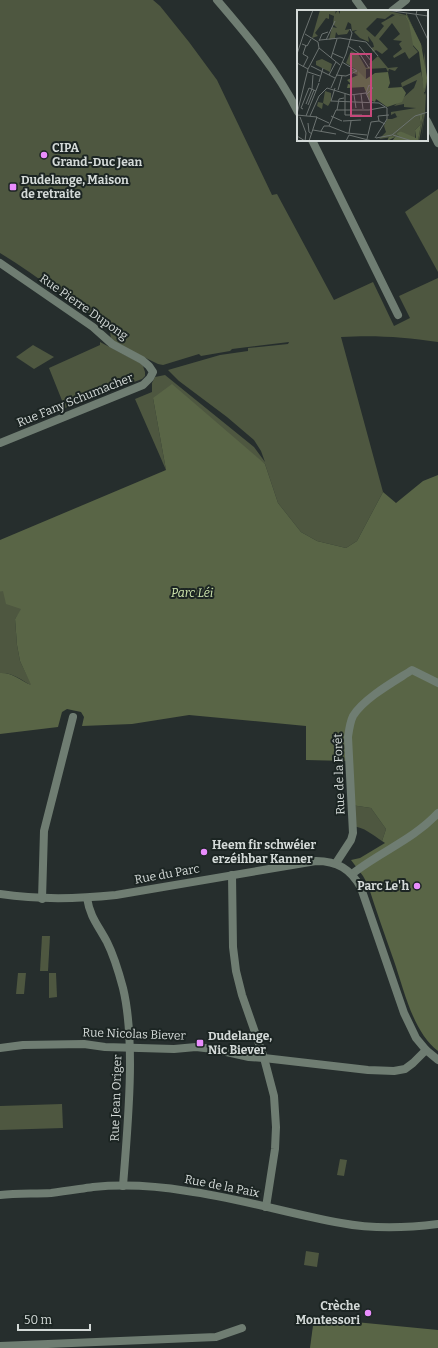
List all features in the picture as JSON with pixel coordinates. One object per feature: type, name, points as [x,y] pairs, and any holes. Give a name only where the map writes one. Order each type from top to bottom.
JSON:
[{"type":"street","points":[[217,0],[255,46],[276,75],[297,108]]},
{"type":"street","points":[[356,0],[363,10]]},
{"type":"street","points":[[393,10],[406,0]]},
{"type":"street","points":[[428,123],[438,143]]},
{"type":"street","points":[[312,141],[398,315]]},
{"type":"street","name":"Rue Pierre Dupong","points":[[0,263],[93,327],[112,344],[142,360],[153,372]]},
{"type":"street","name":"Rue Fany Schumacher","points":[[0,443],[143,385],[150,378],[153,372]]},
{"type":"street","name":"Rue de la Forêt","points":[[336,863],[351,840],[353,833],[348,737],[353,716],[368,700],[412,670],[438,683]]},
{"type":"street","points":[[42,899],[44,831],[73,717]]},
{"type":"street","points":[[352,874],[368,862],[416,834],[438,813]]},
{"type":"street","name":"Rue du Parc","points":[[0,894],[42,899],[87,898],[116,895],[316,861],[336,863]]},
{"type":"street","points":[[336,863],[344,867],[352,874],[361,888],[404,1013],[416,1038],[426,1050],[438,1060]]},
{"type":"street","points":[[232,875],[233,947],[236,971],[242,995],[264,1058],[274,1096],[276,1127],[275,1149],[266,1207]]},
{"type":"street","name":"Rue Jean Origer","points":[[87,898],[89,911],[108,943],[120,978],[128,1013],[130,1047],[129,1118],[123,1186]]},
{"type":"street","name":"Rue Nicolas Biever","points":[[0,1048],[23,1045],[84,1044],[105,1047],[174,1049],[196,1047],[213,1049],[248,1057],[394,1072],[405,1069],[426,1050]]},
{"type":"street","name":"Rue de la Paix","points":[[0,1195],[74,1191],[93,1187],[158,1187],[188,1191],[343,1223],[410,1227],[438,1224]]},
{"type":"street","points":[[0,1346],[216,1337],[242,1328]]},
{"type":"green space","points":[[0,0],[153,0],[160,6],[189,42],[217,80],[272,195],[277,194],[334,300],[373,282],[394,326],[410,318],[399,296],[438,278],[438,342],[390,337],[341,337],[383,492],[357,541],[346,548],[317,541],[301,532],[278,503],[265,464],[153,398],[166,470],[135,399],[152,392],[152,383],[155,377],[165,375],[254,447],[265,462],[261,451],[254,440],[227,417],[179,381],[168,370],[220,355],[248,351],[248,348],[288,344],[289,342],[232,349],[230,351],[201,356],[199,354],[163,365],[158,364],[111,341],[110,330],[28,271],[0,253]]},
{"type":"green space","points":[[438,189],[438,272],[405,212]]},
{"type":"green space","points":[[100,342],[140,363],[143,366],[145,376],[142,379],[134,382],[132,380],[65,408],[49,368],[100,345]]},
{"type":"green space","points":[[33,345],[54,357],[34,369],[16,357]]},
{"type":"green space","name":"Parc Léi","points":[[172,384],[265,464],[278,503],[301,532],[317,541],[346,548],[357,541],[383,492],[396,503],[423,481],[438,475],[438,1051],[429,1043],[422,1033],[410,1010],[368,885],[351,860],[360,858],[385,843],[382,841],[386,829],[371,808],[351,805],[348,761],[306,760],[306,726],[189,715],[132,724],[82,726],[84,717],[81,712],[67,709],[62,712],[58,727],[0,734],[0,673],[12,675],[31,685],[20,661],[17,645],[15,619],[21,609],[6,604],[3,591],[0,592],[0,540],[166,470],[153,398]]},
{"type":"green space","points":[[3,590],[22,609],[15,619],[17,645],[20,661],[32,686],[13,675],[0,673],[0,592]]},
{"type":"green space","points":[[351,805],[371,808],[386,829],[382,841],[364,830],[352,826]]},
{"type":"green space","points":[[42,936],[50,936],[48,971],[40,971]]},
{"type":"green space","points":[[18,973],[26,973],[24,994],[16,994]]},
{"type":"green space","points":[[49,973],[56,973],[57,997],[49,998]]},
{"type":"green space","points":[[62,1104],[63,1128],[0,1130],[0,1106]]},
{"type":"green space","points":[[340,1159],[347,1160],[344,1176],[337,1175]]},
{"type":"green space","points":[[306,1251],[319,1253],[317,1267],[304,1265]]},
{"type":"green space","points":[[314,1318],[438,1330],[438,1348],[310,1348]]},
{"type":"place","name":"CIPA Grand-Duc Jean","points":[[44,155]]},
{"type":"place","name":"Dudelange, Maison de retraite","points":[[13,187]]},
{"type":"place","name":"Heem fir schwéier erzéihbar Kanner","points":[[204,852]]},
{"type":"place","name":"Parc Le'h","points":[[417,886]]},
{"type":"place","name":"Dudelange, Nic Biever","points":[[200,1043]]},
{"type":"place","name":"Crèche Montessori","points":[[368,1313]]}]
